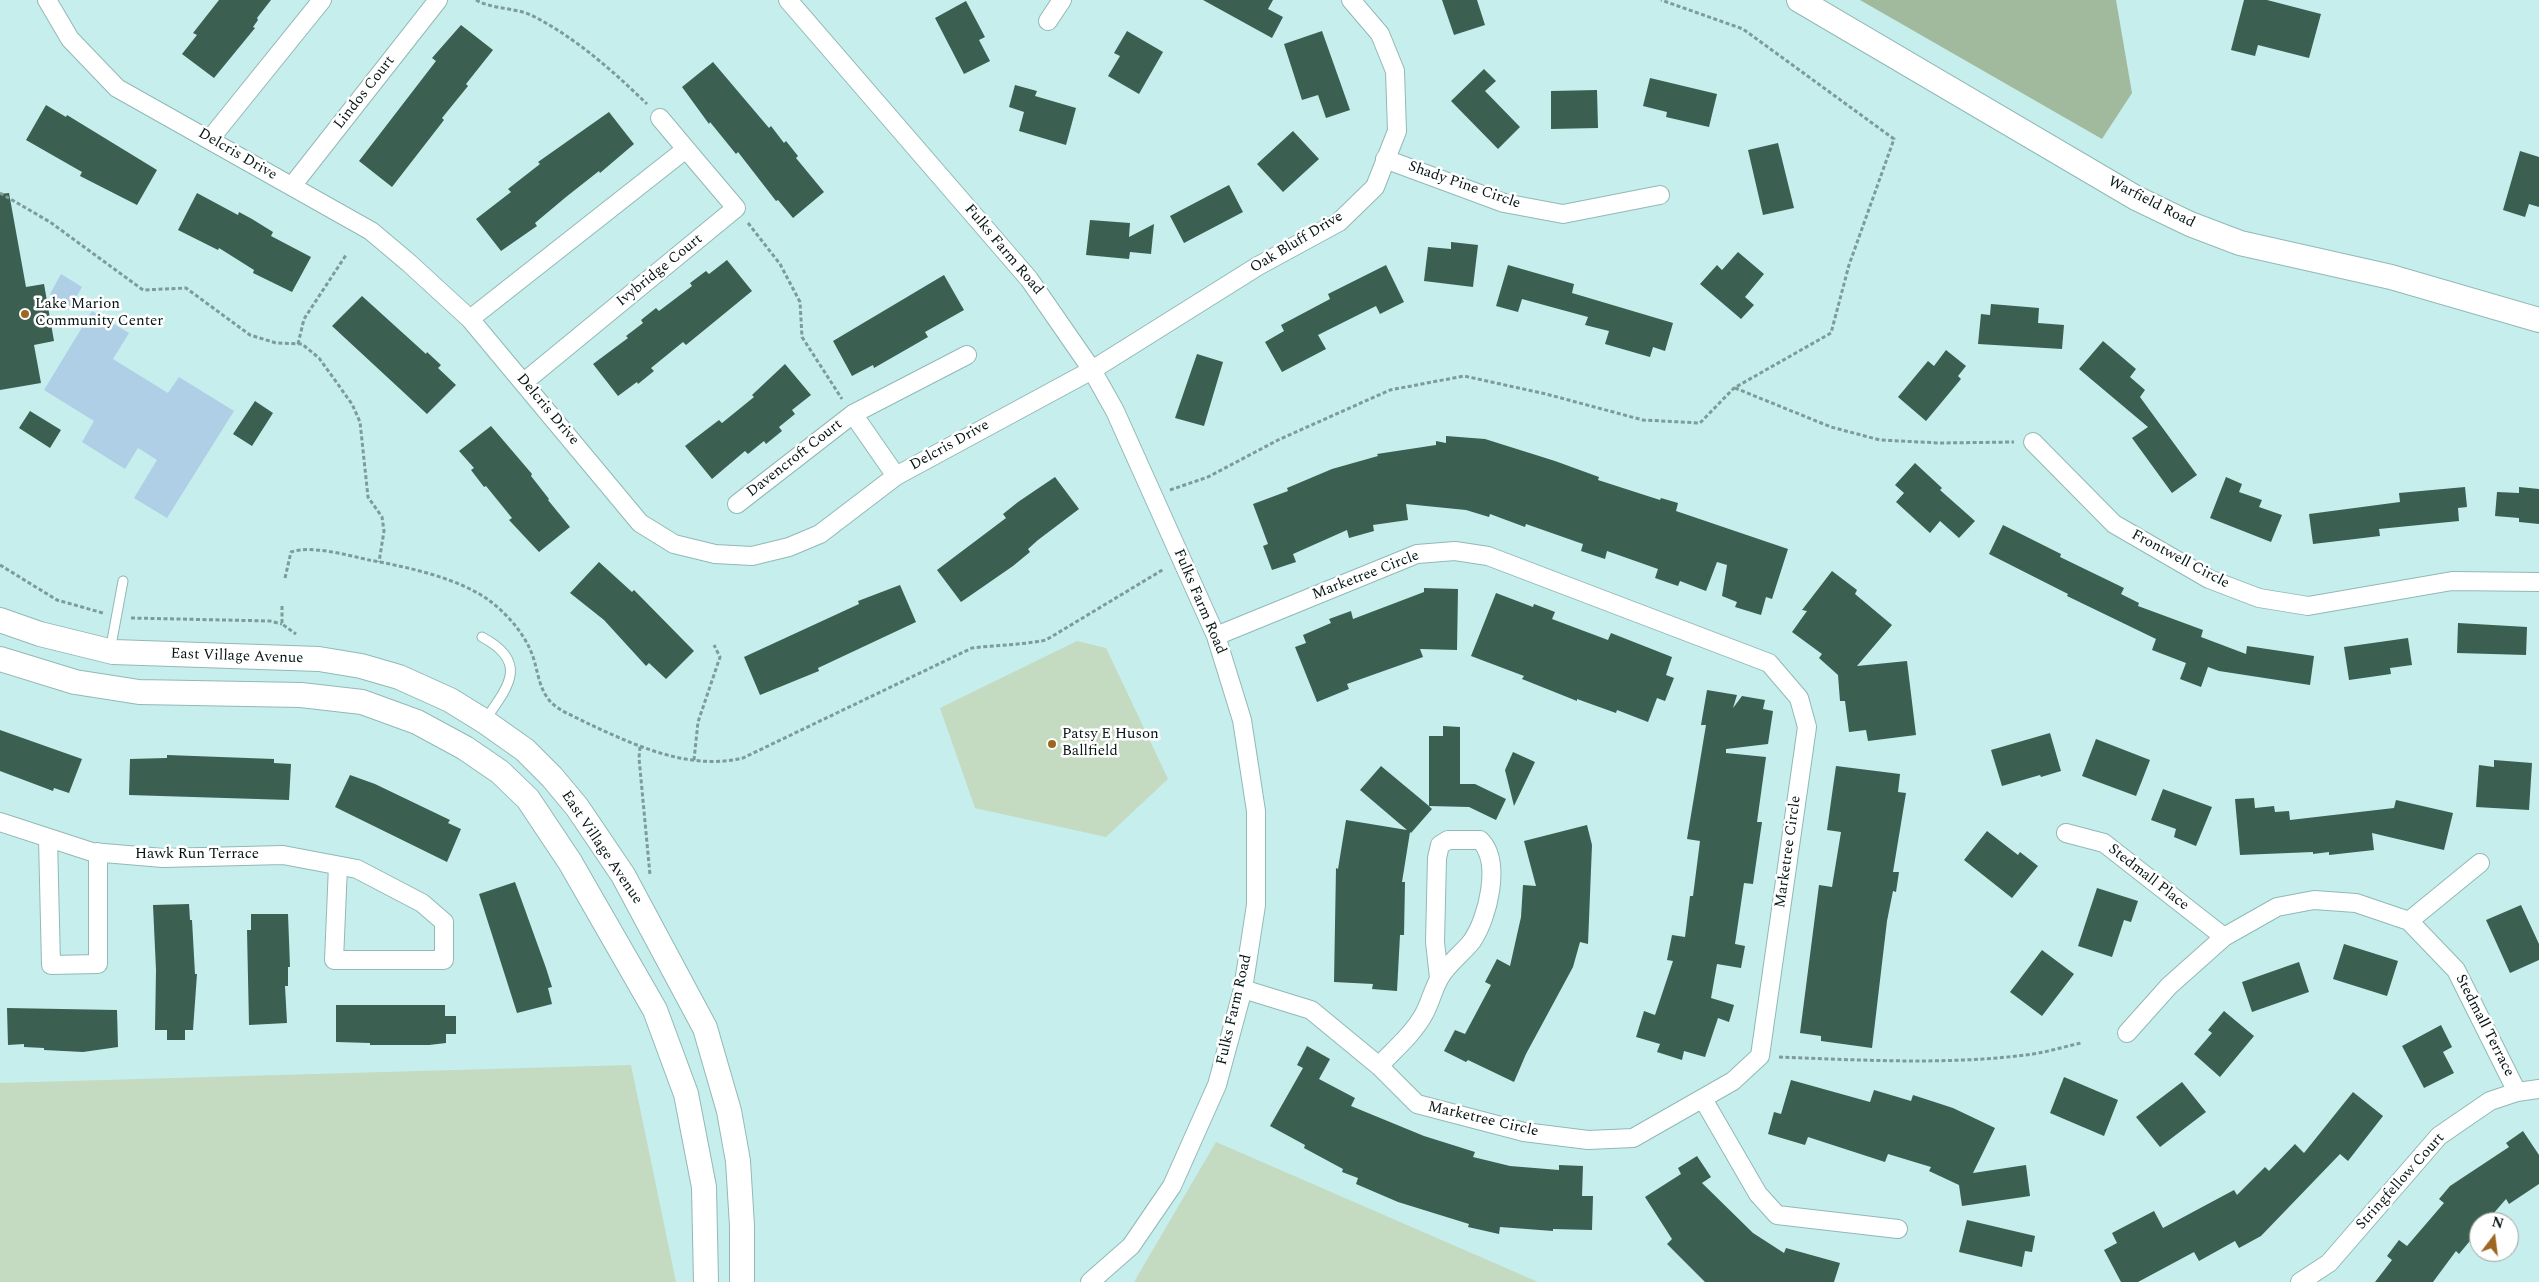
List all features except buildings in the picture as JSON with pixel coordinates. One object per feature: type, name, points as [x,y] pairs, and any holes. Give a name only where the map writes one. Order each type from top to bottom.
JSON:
[{"type":"street","name":"Delcris Drive","points":[[47,0],[70,39],[117,88],[370,231],[470,319],[640,523],[674,544],[715,554],[752,556],[790,547],[820,534],[896,476],[1092,370]]},
{"type":"street","points":[[210,139],[322,0]]},
{"type":"street","name":"Lindos Court","points":[[292,186],[438,0]]},
{"type":"street","name":"Fulks Farm Road","points":[[788,0],[1029,279],[1092,370],[1115,411],[1216,636],[1242,720],[1256,811],[1256,905],[1243,988],[1218,1085],[1172,1186],[1131,1246],[1090,1282]]},
{"type":"street","points":[[1048,22],[1062,0]]},
{"type":"street","name":"Oak Bluff Drive","points":[[1092,370],[1258,266],[1338,222],[1375,187],[1397,131],[1395,70],[1380,34],[1351,0]]},
{"type":"street","name":"Warfield Road","points":[[1798,0],[2136,198],[2190,224],[2240,243],[2391,277],[2539,320]]},
{"type":"street","points":[[660,118],[736,208]]},
{"type":"street","points":[[470,319],[686,149]]},
{"type":"street","name":"Shady Pine Circle","points":[[1385,159],[1504,203],[1563,214],[1660,195]]},
{"type":"street","name":"Ivybridge Court","points":[[524,382],[736,208]]},
{"type":"street","name":"Davencroft Court","points":[[737,504],[853,414],[967,355]]},
{"type":"street","name":"Davencroft Court","points":[[853,414],[896,476]]},
{"type":"street","name":"Frontwell Circle","points":[[2033,442],[2114,524],[2210,579],[2259,598],[2308,606],[2452,581],[2539,582]]},
{"type":"street","name":"Marketree Circle","points":[[1216,636],[1417,554],[1455,551],[1488,556],[1769,663],[1799,698],[1807,726],[1760,1056],[1733,1081],[1633,1138],[1588,1140],[1524,1132],[1417,1104],[1379,1066],[1311,1010],[1243,988]]},
{"type":"street","name":"East Village Avenue","points":[[0,620],[40,634],[110,652],[319,659],[361,666],[422,686],[484,721],[525,750],[552,777],[577,807],[623,875],[705,1028],[729,1112],[738,1161],[742,1226],[742,1282]]},
{"type":"street","points":[[0,659],[75,682],[139,692],[301,695],[362,702],[417,722],[465,748],[500,772],[528,799],[570,862],[655,1010],[686,1094],[704,1187],[706,1282]]},
{"type":"street","name":"Hawk Run Terrace","points":[[0,822],[98,852],[163,858],[283,855],[357,869],[422,903],[444,922],[444,960],[334,960],[338,866]]},
{"type":"street","name":"Stedmall Place","points":[[2066,833],[2104,843],[2224,937]]},
{"type":"street","points":[[48,838],[51,965],[98,964],[98,852]]},
{"type":"street","points":[[1379,1066],[1416,1028],[1439,978],[1471,941],[1486,909],[1491,858],[1488,848],[1480,840],[1448,840],[1440,845],[1437,858],[1435,942],[1439,978]]},
{"type":"street","points":[[2409,921],[2480,863]]},
{"type":"street","name":"Stedmall Terrace","points":[[2127,1033],[2169,986],[2224,937],[2276,907],[2314,900],[2356,903],[2409,921],[2456,970],[2517,1092]]},
{"type":"street","name":"Stringfellow Court","points":[[2308,1280],[2329,1263],[2439,1136],[2490,1101],[2517,1092],[2539,1089]]},
{"type":"street","points":[[1703,1098],[1758,1194],[1777,1216],[1898,1229]]},
{"type":"lane","points":[[110,652],[123,581]]},
{"type":"lane","points":[[482,637],[497,645],[509,659],[511,671],[507,685],[484,721]]},
{"type":"path","points":[[476,0],[485,5],[533,16],[566,37],[617,76],[660,118]]},
{"type":"path","points":[[1153,496],[1208,477],[1278,440],[1390,390],[1464,376],[1643,420],[1700,423],[1734,388],[1831,333],[1850,265],[1894,139],[1743,29],[1661,0]]},
{"type":"path","points":[[0,193],[50,222],[143,290],[186,288],[250,335],[276,343],[302,344],[319,358],[352,404],[360,422],[368,497],[382,517],[384,531],[379,562]]},
{"type":"path","points":[[736,208],[780,264],[800,302],[802,337],[816,362],[853,414]]},
{"type":"path","points":[[298,344],[304,320],[346,255]]},
{"type":"path","points":[[1734,388],[1831,427],[1880,440],[1940,443],[2033,442]]},
{"type":"path","points":[[285,578],[291,552],[298,550],[332,552],[397,565],[476,592],[491,602],[523,636],[532,653],[541,689],[557,708],[640,747],[694,760],[729,761],[743,758],[972,648],[1046,640],[1181,558]]},
{"type":"path","points":[[0,565],[57,600],[98,612]]},
{"type":"path","points":[[282,606],[282,624]]},
{"type":"path","points":[[134,619],[270,621],[282,624],[299,636]]},
{"type":"path","points":[[694,760],[698,722],[720,657],[714,645]]},
{"type":"path","points":[[640,747],[643,814],[650,864],[649,884]]},
{"type":"path","points":[[1760,1056],[1854,1059],[1994,1058],[2028,1055],[2082,1043]]},
{"type":"green space","points":[[1860,0],[2116,0],[2132,93],[2102,139]]},
{"type":"green space","name":"Patsy E Huson Ballfield","points":[[1077,641],[1106,648],[1168,779],[1106,837],[975,808],[940,708]]},
{"type":"green space","points":[[631,1065],[676,1282],[0,1282],[0,1083]]},
{"type":"green space","points":[[1216,1142],[1538,1282],[1134,1282]]},
{"type":"water","points":[[61,274],[82,287],[71,307],[50,294]]},
{"type":"water","points":[[92,311],[129,333],[113,359],[168,393],[179,377],[234,411],[167,518],[134,498],[157,460],[138,448],[125,469],[82,442],[94,421],[44,390]]},
{"type":"place","name":"Lake Marion Community Center","points":[[25,314]]},
{"type":"place","name":"Patsy E Huson Ballfield","points":[[1052,744]]}]
